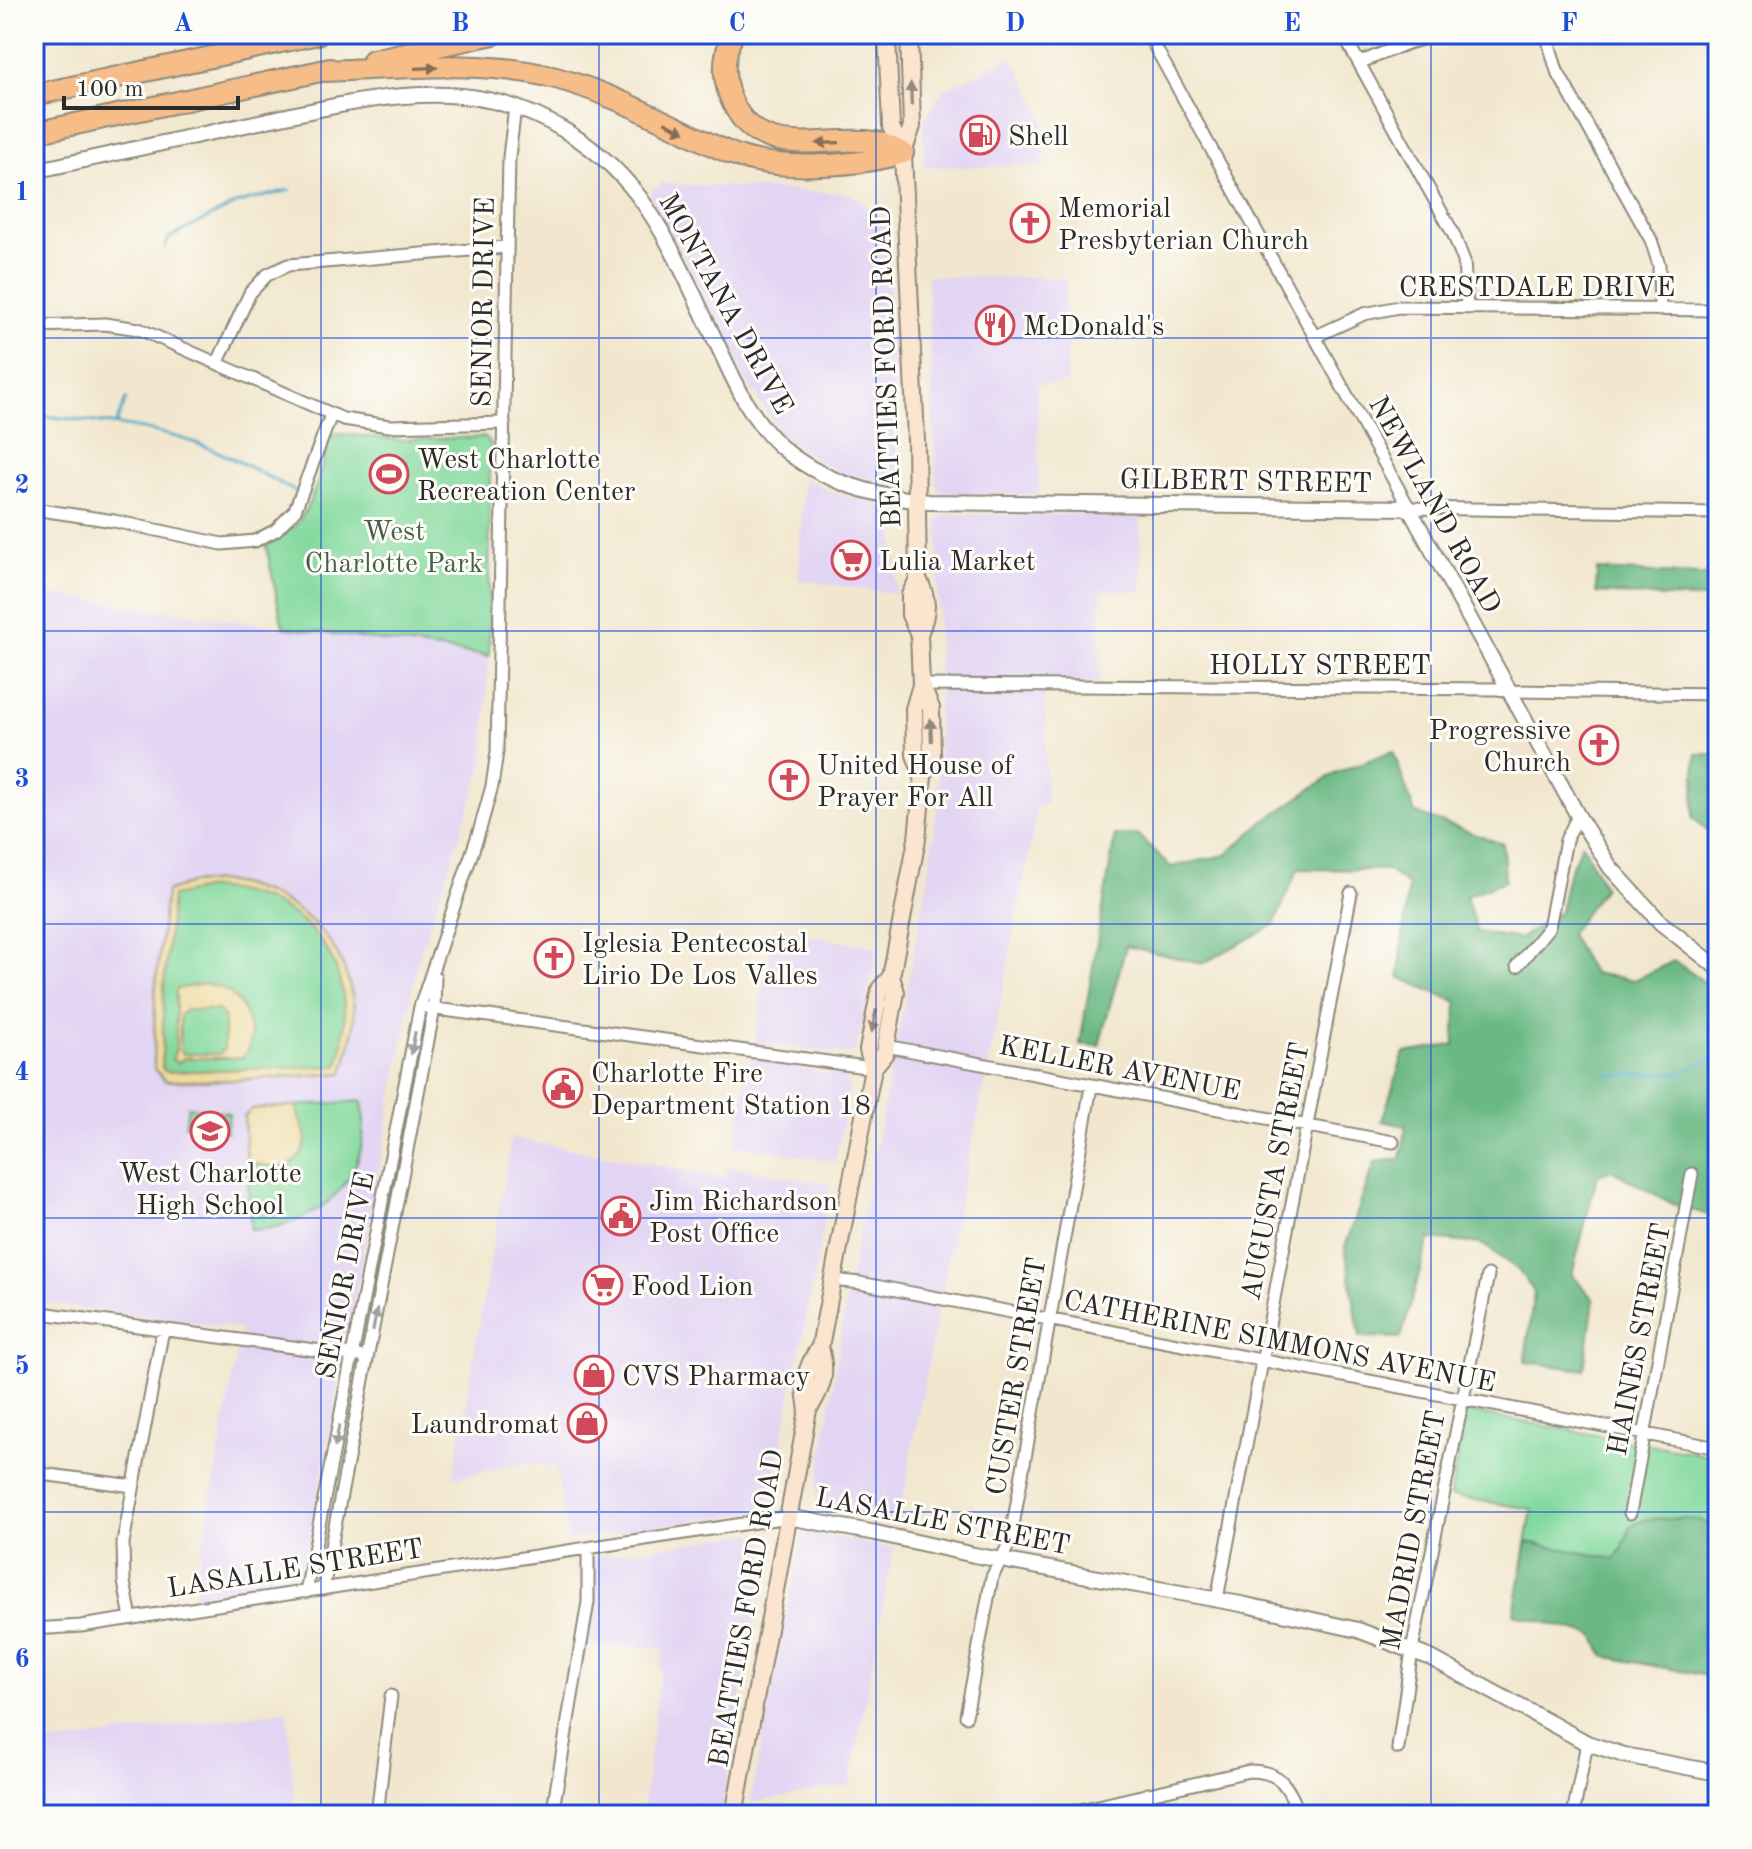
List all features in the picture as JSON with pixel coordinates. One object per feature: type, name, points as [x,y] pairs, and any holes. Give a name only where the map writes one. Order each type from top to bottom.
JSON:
[{"type":"highway","points":[[217,56],[269,34]]},
{"type":"highway","points":[[34,95],[318,34]]},
{"type":"highway","points":[[34,133],[494,34]]},
{"type":"highway","points":[[733,34],[726,55],[726,82],[736,109],[761,133],[793,144],[876,141],[903,153]]},
{"type":"highway","points":[[320,71],[472,67],[535,73],[597,91],[731,153],[767,163],[875,162],[903,153]]},
{"type":"main road","name":"BEATTIES FORD ROAD","points":[[887,34],[891,127],[903,153]]},
{"type":"main road","name":"BEATTIES FORD ROAD","points":[[873,1068],[885,1053],[896,992],[891,977],[917,839],[923,776],[915,755],[914,709],[921,685],[919,634],[910,615],[910,595],[918,579],[903,153],[912,126],[909,34]]},
{"type":"main road","name":"BEATTIES FORD ROAD","points":[[734,1815],[808,1410],[820,1391],[825,1367],[820,1347],[873,1068],[868,1050],[875,1011],[880,989],[891,977]]},
{"type":"street","name":"NEWLAND ROAD","points":[[1148,34],[1578,816],[1610,867],[1644,907],[1718,968]]},
{"type":"street","points":[[1343,34],[1453,233],[1464,261],[1467,308]]},
{"type":"street","points":[[1359,63],[1439,34]]},
{"type":"street","points":[[1546,34],[1557,71],[1651,240],[1659,265],[1660,310]]},
{"type":"street","name":"MONTANA DRIVE","points":[[34,171],[294,114],[389,98],[447,95],[480,98],[515,107],[550,122],[582,142],[614,168],[639,196],[660,228],[747,404],[776,442],[804,464],[828,477],[866,490],[917,500]]},
{"type":"street","name":"SENIOR DRIVE","points":[[306,1592],[420,1007],[480,829],[492,786],[497,752],[509,142],[515,107]]},
{"type":"street","points":[[218,362],[250,293],[257,283],[277,269],[314,262],[507,247]]},
{"type":"street","name":"CRESTDALE DRIVE","points":[[1314,337],[1364,314],[1387,309],[1718,310]]},
{"type":"street","points":[[34,326],[128,326],[155,334],[331,415],[365,424],[504,423]]},
{"type":"street","points":[[34,509],[114,521],[222,544],[255,541],[276,530],[295,510],[331,415]]},
{"type":"street","name":"GILBERT STREET","points":[[917,500],[1718,513]]},
{"type":"street","name":"HOLLY STREET","points":[[921,685],[1718,694]]},
{"type":"street","points":[[1517,966],[1549,927],[1566,840],[1578,816]]},
{"type":"street","name":"AUGUSTA STREET","points":[[1217,1599],[1351,893]]},
{"type":"street","name":"SENIOR DRIVE","points":[[323,1589],[434,1009],[435,968]]},
{"type":"street","points":[[420,1007],[873,1068]]},
{"type":"street","name":"KELLER AVENUE","points":[[886,1046],[1393,1142]]},
{"type":"street","name":"CUSTER STREET","points":[[966,1716],[992,1577],[1010,1542],[1091,1087]]},
{"type":"street","name":"HAINES STREET","points":[[1630,1513],[1692,1174]]},
{"type":"street","name":"MADRID STREET","points":[[1398,1748],[1412,1650],[1488,1275]]},
{"type":"street","name":"CATHERINE SIMMONS AVENUE","points":[[833,1280],[1718,1448]]},
{"type":"street","points":[[34,1312],[368,1357]]},
{"type":"street","points":[[131,1618],[123,1556],[163,1329]]},
{"type":"street","points":[[34,1473],[133,1486]]},
{"type":"street","name":"LASALLE STREET","points":[[34,1629],[131,1618],[788,1517],[1335,1624],[1412,1650],[1587,1743],[1638,1758],[1718,1773]]},
{"type":"street","points":[[552,1815],[588,1602],[588,1549]]},
{"type":"street","points":[[377,1815],[391,1696]]},
{"type":"street","points":[[1573,1815],[1587,1743]]},
{"type":"street","points":[[1059,1815],[1249,1771],[1262,1771],[1285,1784],[1300,1815]]},
{"type":"street","points":[[1146,1815],[1148,1794]]},
{"type":"shaded area","points":[[1012,57],[1044,117],[1044,166],[924,167],[923,121],[943,90]]},
{"type":"shaded area","points":[[661,183],[852,194],[886,223],[898,461],[896,469],[887,477],[869,481],[843,474],[817,461],[781,434],[745,379],[649,194]]},
{"type":"shaded area","points":[[927,276],[1065,278],[1067,383],[1037,384],[1039,495],[939,491],[936,483]]},
{"type":"shaded area","points":[[803,478],[838,494],[878,504],[889,510],[894,519],[896,594],[799,580]]},
{"type":"shaded area","points":[[943,514],[1140,515],[1142,591],[1101,590],[1099,683],[1045,683],[1046,805],[1038,805],[898,1525],[829,1510],[817,1499],[817,1491],[846,1299],[928,879],[938,803],[938,522]]},
{"type":"shaded area","name":"West Charlotte High School","points":[[34,592],[489,656],[484,763],[418,960],[304,1573],[293,1583],[193,1599],[241,1329],[34,1302]]},
{"type":"shaded area","points":[[773,930],[877,947],[857,1047],[853,1053],[845,1055],[755,1043]]},
{"type":"shaded area","points":[[749,1058],[843,1076],[850,1089],[835,1162],[735,1145]]},
{"type":"shaded area","points":[[511,1138],[726,1178],[729,1167],[830,1184],[769,1505],[761,1511],[568,1540],[556,1467],[525,1463],[453,1478]]},
{"type":"shaded area","points":[[752,1533],[764,1541],[765,1549],[721,1815],[642,1815],[663,1648],[586,1645],[594,1557]]},
{"type":"shaded area","points":[[813,1533],[894,1548],[850,1785],[750,1803],[801,1541]]},
{"type":"shaded area","points":[[287,1710],[296,1815],[34,1815],[34,1746]]},
{"type":"green space","name":"West Charlotte Park","points":[[332,433],[401,440],[485,437],[490,443],[489,656],[283,627],[266,546],[290,530],[304,514]]},
{"type":"green space","points":[[1597,570],[1718,576],[1718,600],[1596,593]]},
{"type":"green space","points":[[1393,751],[1415,813],[1503,844],[1505,881],[1466,896],[1477,932],[1519,939],[1560,912],[1567,878],[1582,843],[1604,887],[1570,934],[1592,973],[1634,980],[1674,961],[1718,991],[1718,1218],[1673,1204],[1611,1170],[1597,1176],[1572,1275],[1594,1300],[1584,1370],[1525,1362],[1534,1292],[1518,1270],[1482,1244],[1429,1239],[1401,1338],[1360,1337],[1345,1247],[1375,1162],[1401,1159],[1406,1126],[1382,1121],[1404,1053],[1454,1045],[1457,1002],[1399,977],[1408,885],[1387,870],[1298,869],[1274,925],[1202,964],[1126,946],[1099,1046],[1080,1044],[1115,835],[1138,835],[1171,867],[1226,855],[1263,822],[1335,773]]},
{"type":"green space","points":[[1696,754],[1718,754],[1718,839],[1693,818]]},
{"type":"green space","points":[[224,881],[262,892],[296,909],[324,935],[335,951],[348,979],[354,1006],[352,1035],[343,1073],[166,1081],[154,1069],[155,994],[166,892],[191,883]]},
{"type":"green space","points":[[362,1101],[364,1128],[360,1152],[351,1174],[338,1192],[300,1219],[277,1227],[251,1230],[244,1117],[252,1109]]},
{"type":"green space","points":[[188,1106],[229,1113],[226,1132],[185,1125]]},
{"type":"green space","points":[[1466,1413],[1718,1457],[1718,1678],[1604,1656],[1594,1635],[1514,1614],[1532,1509],[1450,1496]]},
{"type":"green space","points":[[1646,1519],[1700,1520],[1718,1528],[1718,1678],[1604,1656],[1594,1635],[1514,1614],[1527,1542],[1615,1559],[1631,1526]]},
{"type":"sand","points":[[224,881],[262,892],[296,909],[324,935],[344,969],[353,1001],[351,1043],[343,1073],[166,1081],[154,1069],[155,994],[166,892],[191,883]],"holes":[[[209,888],[245,893],[276,904],[301,921],[322,942],[336,968],[343,998],[344,1030],[338,1066],[166,1072],[162,1068],[164,987],[172,896]]]},
{"type":"sand","points":[[206,984],[221,988],[234,997],[245,1013],[250,1032],[248,1051],[242,1058],[184,1058],[178,1063],[172,1059],[176,1049],[176,989]],"holes":[[[186,1010],[218,1010],[224,1016],[224,1049],[219,1054],[184,1054],[180,1050],[180,1015]]]},
{"type":"sand","points":[[297,1106],[305,1143],[296,1160],[279,1167],[247,1163],[244,1117],[252,1109]]},
{"type":"waterway","points":[[165,247],[169,238],[238,203],[289,190]]},
{"type":"waterway","points":[[116,424],[126,399]]},
{"type":"waterway","points":[[34,415],[114,424],[174,436],[219,452],[295,491]]},
{"type":"waterway","points":[[1608,1075],[1681,1073],[1718,1056]]},
{"type":"place","name":"Shell","points":[[980,135]]},
{"type":"place","name":"Memorial Presbyterian Church","points":[[1030,223]]},
{"type":"place","name":"McDonald's","points":[[995,325]]},
{"type":"place","name":"West Charlotte Recreation Center","points":[[389,474]]},
{"type":"place","name":"Lulia Market","points":[[851,560]]},
{"type":"place","name":"Progressive Church","points":[[1599,745]]},
{"type":"place","name":"United House of Prayer For All","points":[[789,780]]},
{"type":"place","name":"Iglesia Pentecostal Lirio De Los Valles","points":[[554,958]]},
{"type":"place","name":"Charlotte Fire Department Station 18","points":[[563,1088]]},
{"type":"place","name":"West Charlotte High School","points":[[210,1131]]},
{"type":"place","name":"Jim Richardson Post Office","points":[[621,1216]]},
{"type":"place","name":"Food Lion","points":[[603,1285]]},
{"type":"place","name":"CVS Pharmacy","points":[[594,1375]]},
{"type":"place","name":"Laundromat","points":[[587,1423]]}]
